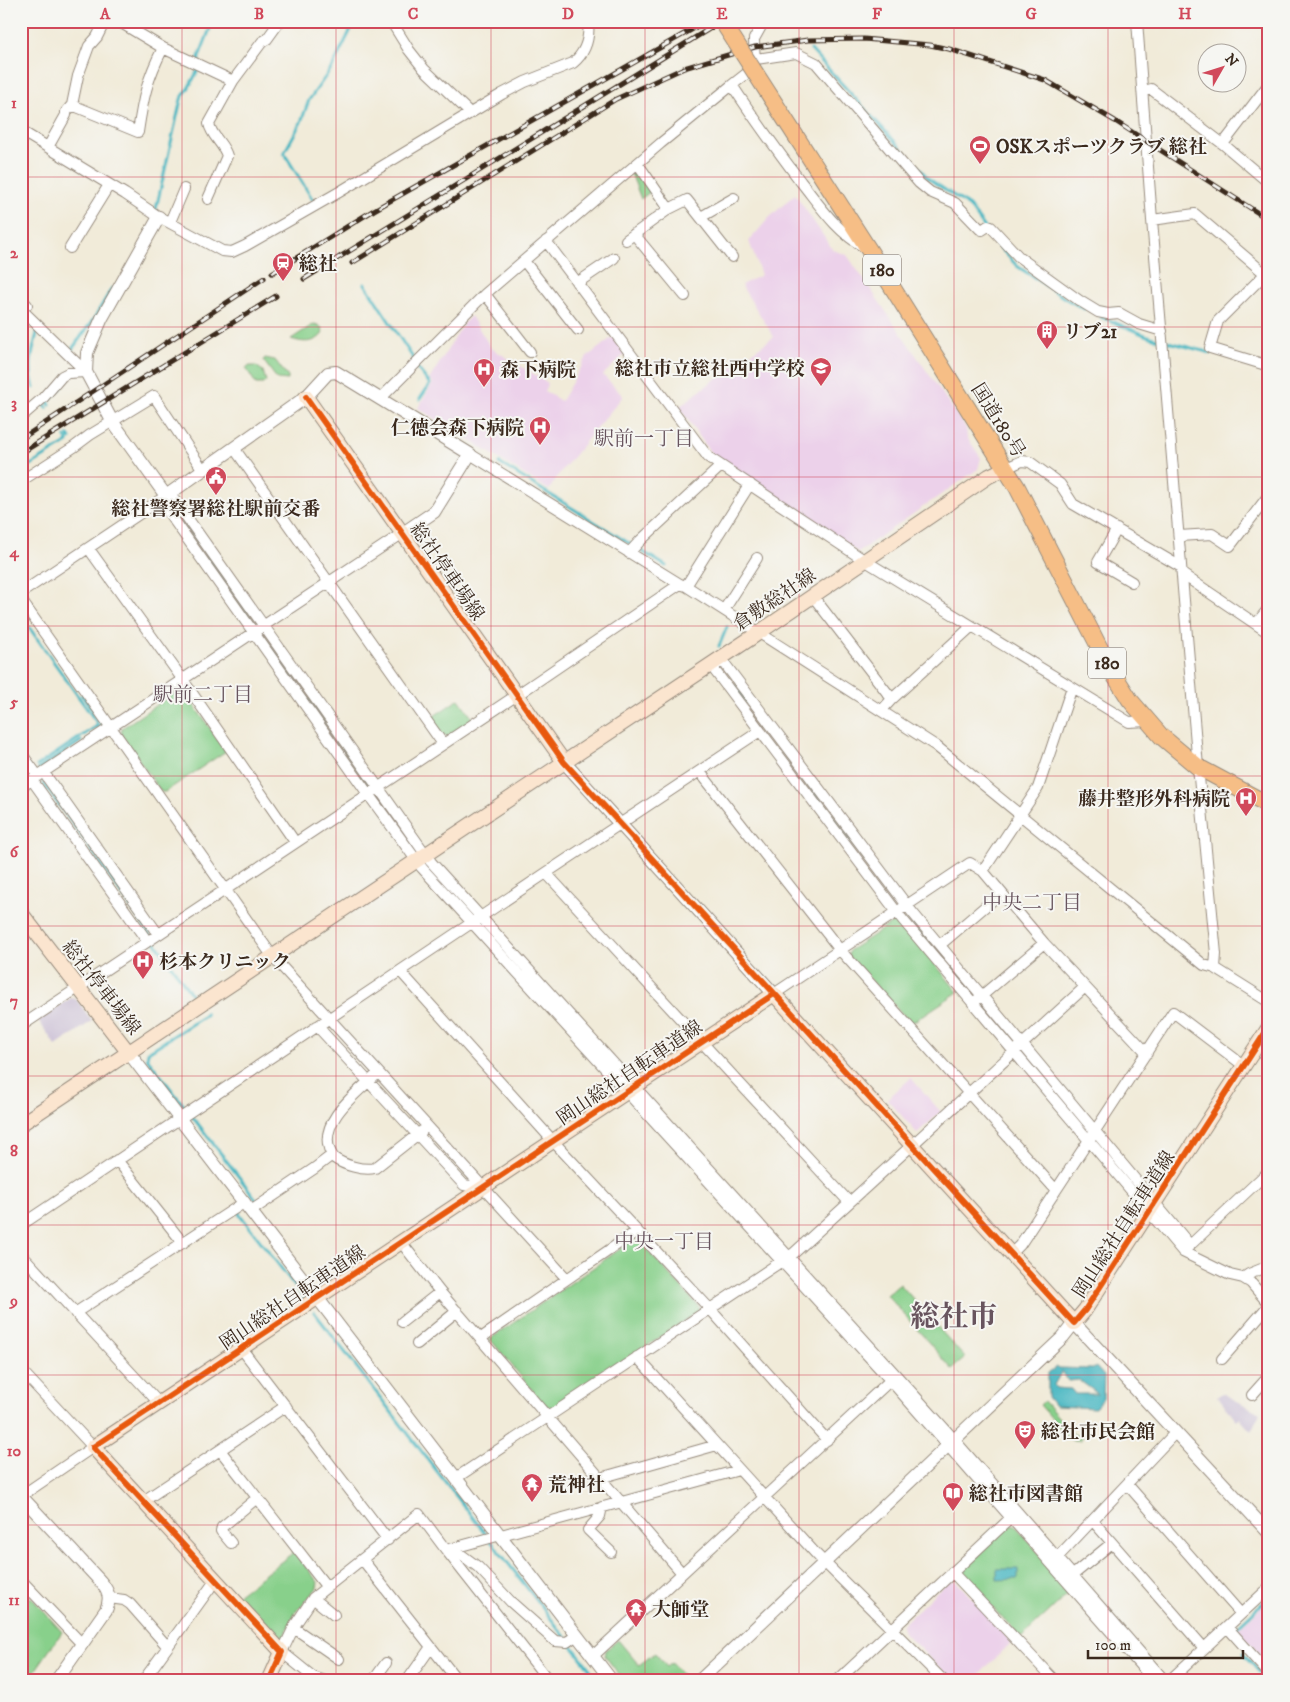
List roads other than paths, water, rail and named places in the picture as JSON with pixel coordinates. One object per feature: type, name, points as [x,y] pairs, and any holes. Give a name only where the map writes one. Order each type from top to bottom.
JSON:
[{"type":"highway","name":"国道180号","points":[[722,21],[756,66],[841,220],[869,250],[1006,468],[1022,495],[1111,670],[1130,700],[1147,721],[1175,749],[1198,767],[1269,805]]},
{"type":"main road","name":"総社停車場線","points":[[21,913],[129,1053],[564,762],[404,533],[306,397]]},
{"type":"main road","name":"倉敷総社線","points":[[564,762],[989,476],[1006,468]]},
{"type":"main road","name":"岡山総社自転車道線","points":[[93,1447],[774,994],[1012,1253],[1074,1324],[1085,1310],[1269,1027]]},
{"type":"main road","points":[[21,1124],[129,1053]]},
{"type":"main road","points":[[93,1447],[282,1652],[269,1681]]},
{"type":"street","points":[[48,147],[66,112],[72,105],[78,76],[89,46],[97,37],[105,21]]},
{"type":"street","points":[[118,21],[163,48],[233,81]]},
{"type":"street","points":[[208,199],[228,156],[211,131],[210,124],[233,81],[280,21]]},
{"type":"street","points":[[391,21],[409,50],[424,69],[469,112]]},
{"type":"street","points":[[21,131],[165,219],[222,251],[232,252],[341,191],[469,112],[525,82],[573,63],[578,59],[588,42],[588,21]]},
{"type":"street","points":[[756,66],[754,39],[764,21]]},
{"type":"street","points":[[1137,21],[1152,220],[1216,968]]},
{"type":"street","points":[[72,105],[138,132],[144,94],[151,70],[163,48]]},
{"type":"street","points":[[380,399],[459,321],[467,310],[732,85],[756,66],[796,53],[816,63],[919,183],[930,192],[962,209],[974,224],[996,231],[1019,257],[1098,312],[1108,314],[1119,313],[1139,324],[1162,333]]},
{"type":"street","points":[[1223,144],[1269,84]]},
{"type":"street","points":[[732,85],[758,126],[841,220]]},
{"type":"street","points":[[1143,91],[1151,89],[1223,144],[1269,183]]},
{"type":"street","points":[[638,164],[669,209]]},
{"type":"street","points":[[70,248],[109,185]]},
{"type":"street","points":[[86,372],[87,353],[102,318],[184,189]]},
{"type":"street","points":[[701,217],[734,198]]},
{"type":"street","points":[[685,296],[630,237],[669,209],[687,200],[732,257]]},
{"type":"street","points":[[1152,220],[1195,214],[1267,276],[1218,321],[1210,348],[1269,366]]},
{"type":"street","points":[[546,241],[708,457],[864,560],[1129,722],[1147,721]]},
{"type":"street","points":[[577,283],[614,258]]},
{"type":"street","points":[[524,261],[578,330]]},
{"type":"street","points":[[485,294],[530,352]]},
{"type":"street","points":[[23,305],[42,331],[86,372],[112,421],[166,496],[174,499],[263,626],[372,791]]},
{"type":"street","points":[[21,417],[43,398],[62,376],[68,373],[86,372]]},
{"type":"street","points":[[21,593],[166,496],[306,397],[322,378],[332,372],[343,375],[470,454],[634,548],[683,585],[936,746],[1204,965],[1216,968],[1269,1002]]},
{"type":"street","points":[[21,482],[112,421],[154,396],[203,470]]},
{"type":"street","points":[[234,448],[443,744]]},
{"type":"street","points":[[21,787],[434,512],[470,454]]},
{"type":"street","points":[[1006,468],[1022,461],[1030,462],[1060,484],[1073,504],[1117,529],[1182,571],[1269,633]]},
{"type":"street","points":[[634,548],[720,466]]},
{"type":"street","points":[[21,1026],[683,585],[750,484]]},
{"type":"street","points":[[1179,536],[1212,534],[1230,546],[1269,495]]},
{"type":"street","points":[[166,496],[164,506],[254,633],[421,858],[894,1378],[1055,1560],[1154,1681]]},
{"type":"street","points":[[1117,529],[1098,562],[1132,582]]},
{"type":"street","points":[[89,548],[184,680],[295,842]]},
{"type":"street","points":[[724,610],[757,558]]},
{"type":"street","points":[[812,595],[892,699]]},
{"type":"street","points":[[21,600],[273,957],[567,1279]]},
{"type":"street","points":[[1256,624],[1269,608]]},
{"type":"street","points":[[882,710],[972,626]]},
{"type":"street","points":[[977,1000],[940,945],[902,909],[725,664],[715,661],[715,671],[760,731],[902,909],[977,1000],[1152,1207],[1186,1249],[1230,1275],[1243,1278],[1250,1283],[1269,1305],[1222,1359]]},
{"type":"street","points":[[983,871],[1038,788],[1072,687]]},
{"type":"street","points":[[21,1224],[760,731]]},
{"type":"street","points":[[21,753],[152,938]]},
{"type":"street","points":[[564,762],[774,994],[970,863],[983,871],[1044,943],[1147,1053]]},
{"type":"street","points":[[700,772],[840,950],[1056,1190]]},
{"type":"street","points":[[546,873],[849,1202]]},
{"type":"street","points":[[940,945],[1001,893]]},
{"type":"street","points":[[977,1000],[1044,943]]},
{"type":"street","points":[[400,971],[553,1141],[710,1309],[827,1440]]},
{"type":"street","points":[[456,1478],[785,1259],[1085,987]]},
{"type":"street","points":[[1012,1253],[1020,1244],[1173,1012],[1243,1065]]},
{"type":"street","points":[[317,1026],[464,1185],[482,1188]]},
{"type":"street","points":[[129,1053],[186,1114],[248,1206],[456,1478],[493,1537],[572,1639],[593,1656],[608,1679]]},
{"type":"street","points":[[378,1073],[333,1119],[328,1143],[332,1155],[338,1161],[345,1164],[369,1170],[427,1127]]},
{"type":"street","points":[[75,1313],[183,1243],[315,1168],[332,1155]]},
{"type":"street","points":[[117,1160],[183,1243]]},
{"type":"street","points":[[1186,1249],[1269,1171]]},
{"type":"street","points":[[481,1338],[637,1231]]},
{"type":"street","points":[[401,1242],[440,1292],[682,1573]]},
{"type":"street","points":[[21,1254],[159,1403]]},
{"type":"street","points":[[1243,1278],[1269,1266]]},
{"type":"street","points":[[402,1322],[440,1292]]},
{"type":"street","points":[[417,1344],[457,1312]]},
{"type":"street","points":[[699,1681],[1074,1324],[1269,1533]]},
{"type":"street","points":[[241,1348],[388,1540]]},
{"type":"street","points":[[638,1357],[824,1562],[944,1681]]},
{"type":"street","points":[[21,1370],[93,1447],[21,1496],[101,1582],[110,1598],[106,1610],[56,1681]]},
{"type":"street","points":[[1252,1395],[1269,1376]]},
{"type":"street","points":[[593,1656],[894,1378]]},
{"type":"street","points":[[142,1502],[286,1406]]},
{"type":"street","points":[[1055,1560],[1176,1433]]},
{"type":"street","points":[[600,1478],[717,1445]]},
{"type":"street","points":[[220,1450],[326,1586]]},
{"type":"street","points":[[446,1550],[739,1470]]},
{"type":"street","points":[[1127,1484],[1241,1614]]},
{"type":"street","points":[[231,1543],[221,1531],[222,1527],[257,1498]]},
{"type":"street","points":[[602,1507],[600,1516],[588,1530],[611,1552]]},
{"type":"street","points":[[325,1681],[313,1677],[282,1652],[294,1628],[314,1598],[326,1586],[388,1540],[419,1514],[549,1681]]},
{"type":"street","points":[[837,1681],[1015,1514]]},
{"type":"street","points":[[1093,1522],[1204,1648]]},
{"type":"street","points":[[1073,1576],[1112,1543]]},
{"type":"street","points":[[446,1550],[459,1553],[478,1567],[511,1602],[555,1641],[572,1639]]},
{"type":"street","points":[[362,1559],[458,1681]]},
{"type":"street","points":[[1055,1560],[1073,1576],[1167,1681],[1204,1648],[1231,1630],[1241,1614],[1269,1588]]},
{"type":"street","points":[[952,1572],[1055,1681]]},
{"type":"street","points":[[21,1580],[82,1644]]},
{"type":"street","points":[[143,1681],[215,1581]]},
{"type":"street","points":[[21,1596],[31,1590]]},
{"type":"street","points":[[110,1598],[124,1600],[130,1604],[167,1646]]},
{"type":"street","points":[[314,1598],[334,1615]]},
{"type":"street","points":[[294,1628],[339,1659]]},
{"type":"street","points":[[1231,1630],[1269,1674]]},
{"type":"street","points":[[407,1681],[431,1647]]},
{"type":"street","points":[[373,1681],[386,1664]]},
{"type":"water","points":[[1057,1366],[1059,1368],[1093,1369],[1096,1367],[1104,1376],[1103,1399],[1095,1408],[1055,1406],[1048,1397],[1048,1373]],"holes":[[[1062,1371],[1068,1381],[1079,1380],[1098,1394],[1075,1394],[1071,1389],[1056,1388],[1054,1385]]]},
{"type":"water","points":[[997,1569],[1018,1569],[1018,1579],[997,1580]]},
{"type":"waterway","points":[[156,209],[181,99],[198,70],[199,57],[213,21]]},
{"type":"waterway","points":[[313,200],[284,153],[301,122],[309,100],[333,66],[355,21]]},
{"type":"waterway","points":[[811,50],[929,179],[969,206],[996,243],[1017,266],[1084,309]]},
{"type":"waterway","points":[[365,284],[413,358],[417,368],[430,384],[420,399]]},
{"type":"waterway","points":[[70,352],[93,320],[112,288]]},
{"type":"waterway","points":[[1101,317],[1150,337],[1211,353]]},
{"type":"waterway","points":[[34,388],[31,373],[34,345],[38,330]]},
{"type":"waterway","points":[[50,405],[48,402],[62,387]]},
{"type":"waterway","points":[[44,404],[47,408]]},
{"type":"waterway","points":[[68,435],[70,439]]},
{"type":"waterway","points":[[21,471],[68,442],[65,437]]},
{"type":"waterway","points":[[499,463],[666,566]]},
{"type":"waterway","points":[[170,503],[255,624]]},
{"type":"waterway","points":[[21,616],[97,723],[97,726],[37,766]]},
{"type":"waterway","points":[[719,646],[727,627]]},
{"type":"waterway","points":[[263,635],[370,786]]},
{"type":"waterway","points":[[735,686],[906,915],[1090,1134]]},
{"type":"waterway","points":[[82,695],[102,723],[99,729]]},
{"type":"waterway","points":[[39,769],[81,741]]},
{"type":"waterway","points":[[21,776],[25,774]]},
{"type":"waterway","points":[[43,783],[194,998]]},
{"type":"waterway","points":[[377,796],[413,847]]},
{"type":"waterway","points":[[205,1013],[206,1015],[148,1052],[147,1058],[255,1200]]},
{"type":"waterway","points":[[239,1211],[304,1298]]},
{"type":"waterway","points":[[314,1312],[599,1681]]},
{"type":"waterway","points":[[1233,1631],[1269,1597]]},
{"type":"waterway","points":[[1243,1653],[1267,1681]]},
{"type":"railway","points":[[272,273],[374,210],[707,21]]},
{"type":"railway","points":[[304,279],[722,21]]},
{"type":"railway","points":[[352,263],[616,99],[684,68],[755,47],[808,40],[864,39],[930,45],[949,49],[1045,80],[1115,121],[1269,220]]},
{"type":"railway","points":[[21,439],[264,278]]},
{"type":"railway","points":[[21,453],[276,296]]},
{"type":"place","name":"OSKスポーツクラブ 総社","points":[[980,165]]},
{"type":"place","name":"総社","points":[[283,282]]},
{"type":"place","name":"リブ21","points":[[1047,350]]},
{"type":"place","name":"総社市立総社西中学校","points":[[821,387]]},
{"type":"place","name":"森下病院","points":[[484,388]]},
{"type":"place","name":"仁徳会森下病院","points":[[540,446]]},
{"type":"place","name":"総社警察署総社駅前交番","points":[[216,496]]},
{"type":"place","name":"藤井整形外科病院","points":[[1246,817]]},
{"type":"place","name":"杉本クリニック","points":[[143,980]]},
{"type":"place","name":"総社市民会館","points":[[1025,1450]]},
{"type":"place","name":"荒神社","points":[[532,1503]]},
{"type":"place","name":"総社市図書館","points":[[953,1512]]},
{"type":"place","name":"大師堂","points":[[636,1628]]},
{"type":"district","name":"駅前一丁目","points":[[644,438]]},
{"type":"district","name":"駅前二丁目","points":[[203,694]]},
{"type":"district","name":"中央二丁目","points":[[1032,902]]},
{"type":"district","name":"中央一丁目","points":[[664,1241]]},
{"type":"district","name":"総社市","points":[[954,1316]]}]
